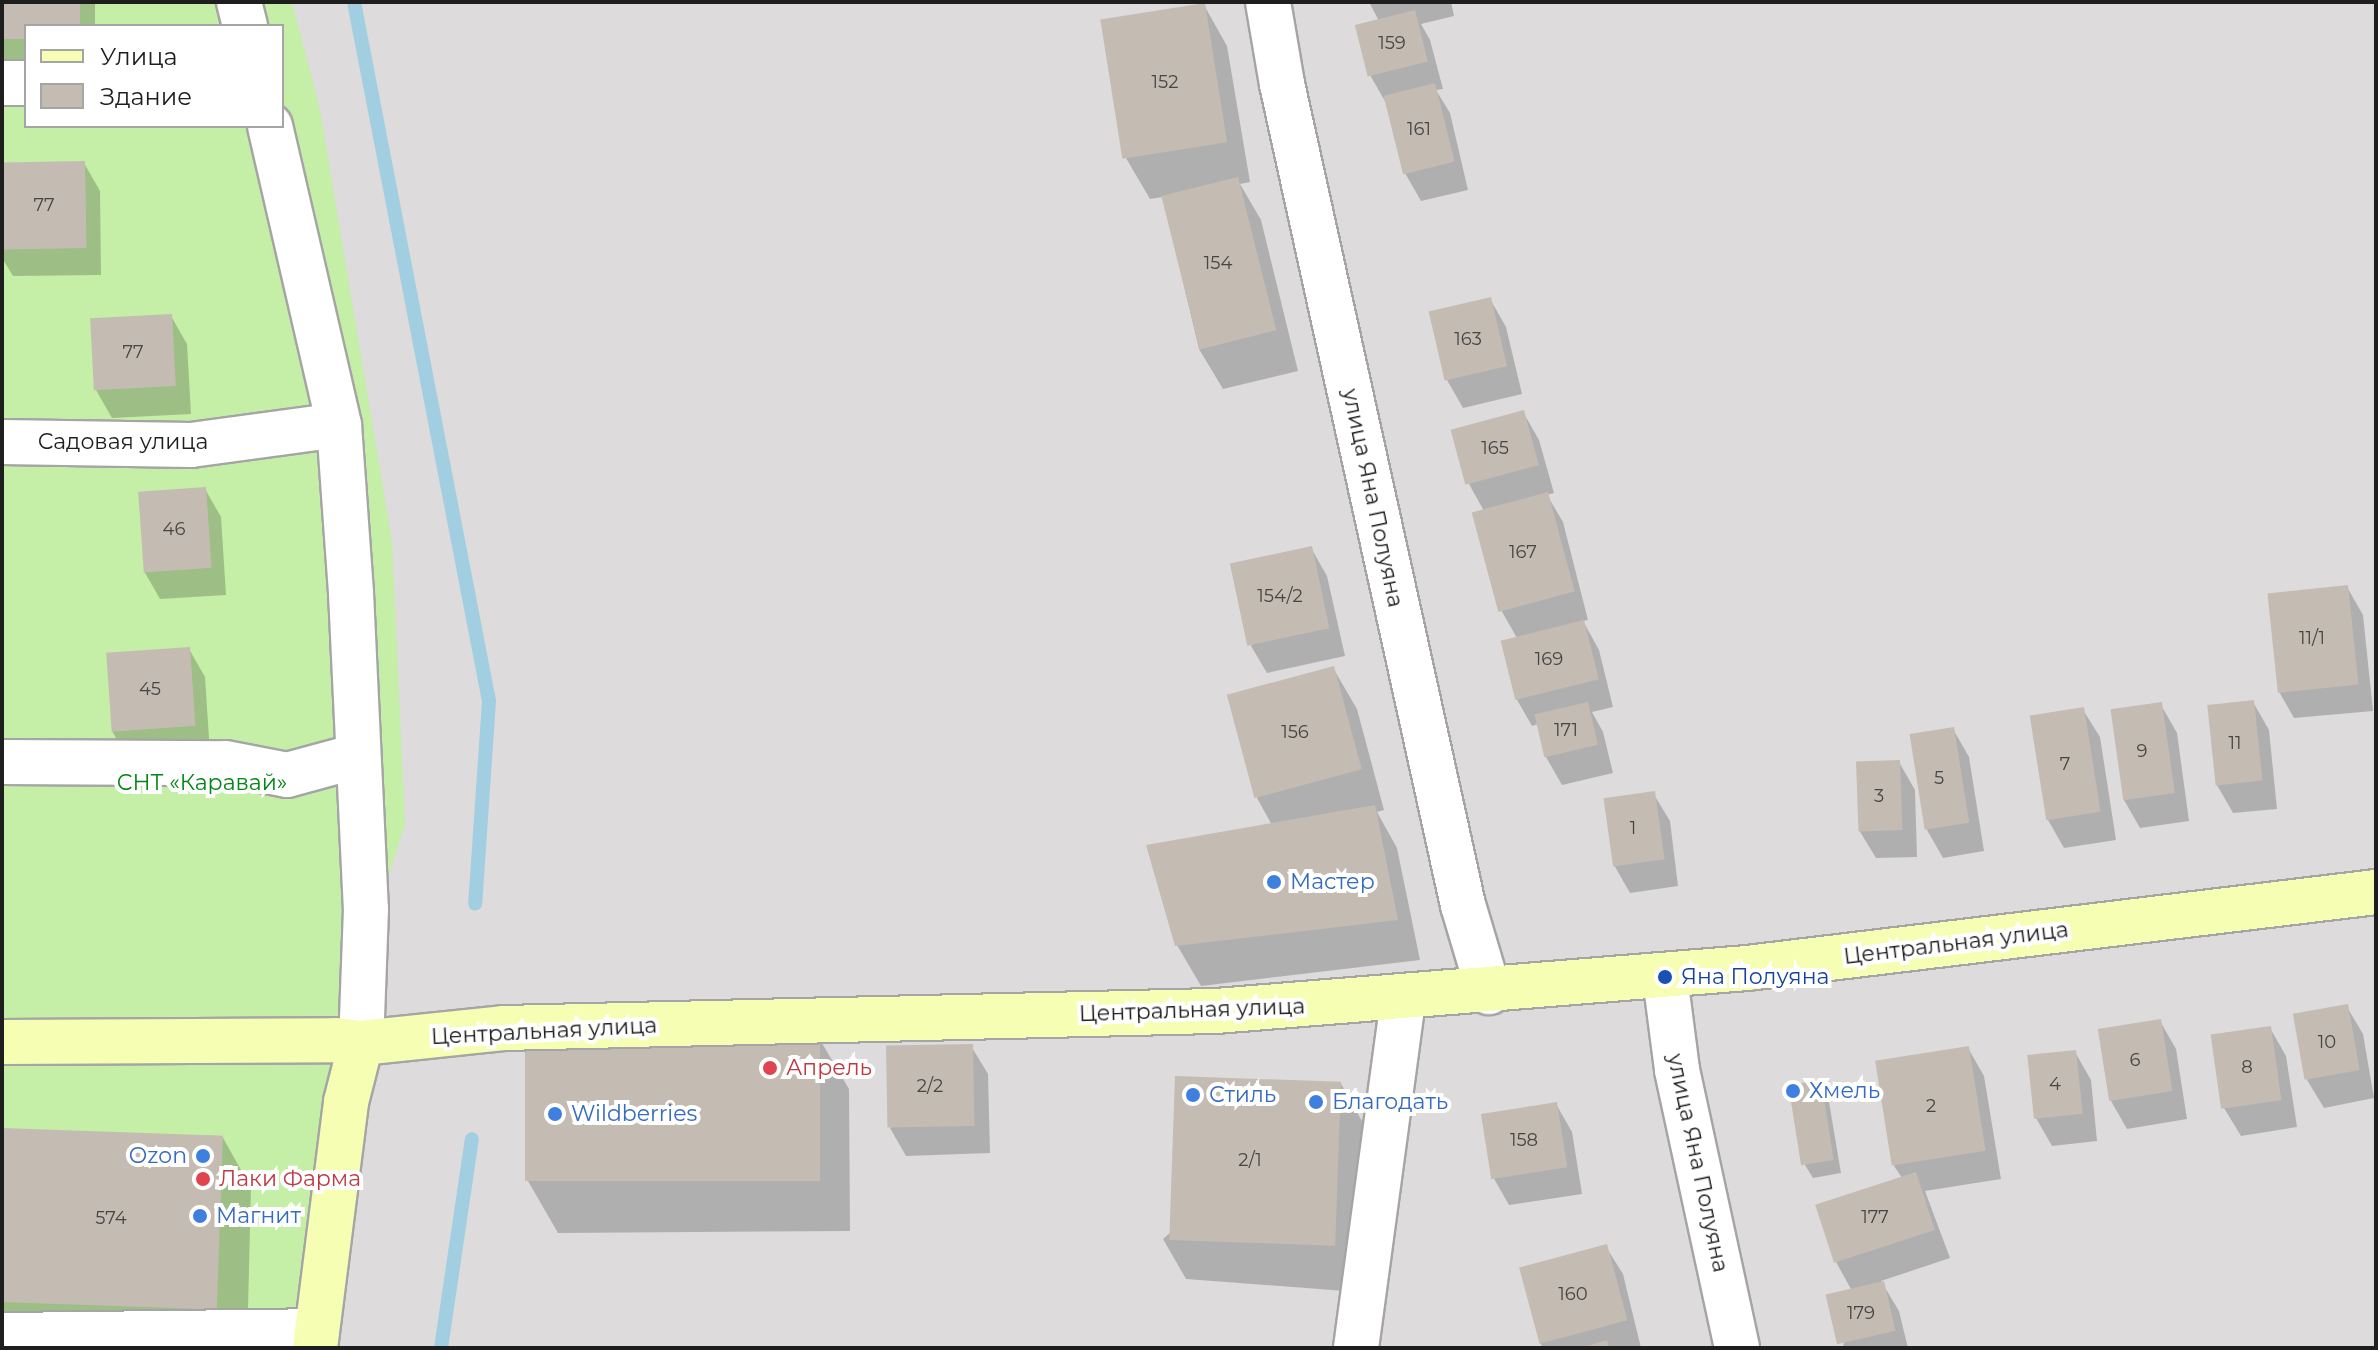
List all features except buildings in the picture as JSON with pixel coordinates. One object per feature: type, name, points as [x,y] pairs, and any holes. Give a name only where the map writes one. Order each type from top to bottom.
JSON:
[{"type":"street","points":[[239,2],[244,24]]},
{"type":"street","name":"улица Яна Полуяна","points":[[1268,2],[1282,84],[1463,905],[1489,992]]},
{"type":"street","points":[[2,83],[24,83]]},
{"type":"street","points":[[2,1335],[316,1340],[346,1102],[361,1043],[366,909],[351,593],[339,425],[270,128]]},
{"type":"street","name":"Садовая улица","points":[[2,442],[191,445],[339,425]]},
{"type":"street","points":[[2,762],[226,763],[287,775],[357,756]]},
{"type":"street","name":"Центральная улица","points":[[2,1042],[336,1040],[361,1043],[503,1028],[1216,1011],[1665,977],[2376,892]]},
{"type":"street","name":"улица Яна Полуяна","points":[[1665,977],[1677,1070],[1737,1348]]},
{"type":"street","points":[[1356,1348],[1403,999]]},
{"type":"shaded area","points":[[2,2],[2376,2],[2376,1348],[2,1348]]},
{"type":"green space","name":"СНТ «Каравай»","points":[[2,2],[292,2],[320,110],[392,542],[405,824],[336,1040],[300,1348],[2,1348]]},
{"type":"waterway","points":[[354,2],[489,701],[475,904]]},
{"type":"waterway","points":[[441,1348],[472,1139]]},
{"type":"place","name":"Мастер","points":[[1274,882]]},
{"type":"place","name":"Яна Полуяна","points":[[1665,977]]},
{"type":"place","name":"Апрель","points":[[770,1068]]},
{"type":"place","name":"Хмель","points":[[1793,1091]]},
{"type":"place","name":"Стиль","points":[[1193,1095]]},
{"type":"place","name":"Благодать","points":[[1316,1102]]},
{"type":"place","name":"Wildberries","points":[[555,1114]]},
{"type":"place","name":"Ozon","points":[[203,1156]]},
{"type":"place","name":"Лаки Фарма","points":[[203,1179]]},
{"type":"place","name":"Магнит","points":[[200,1216]]}]
